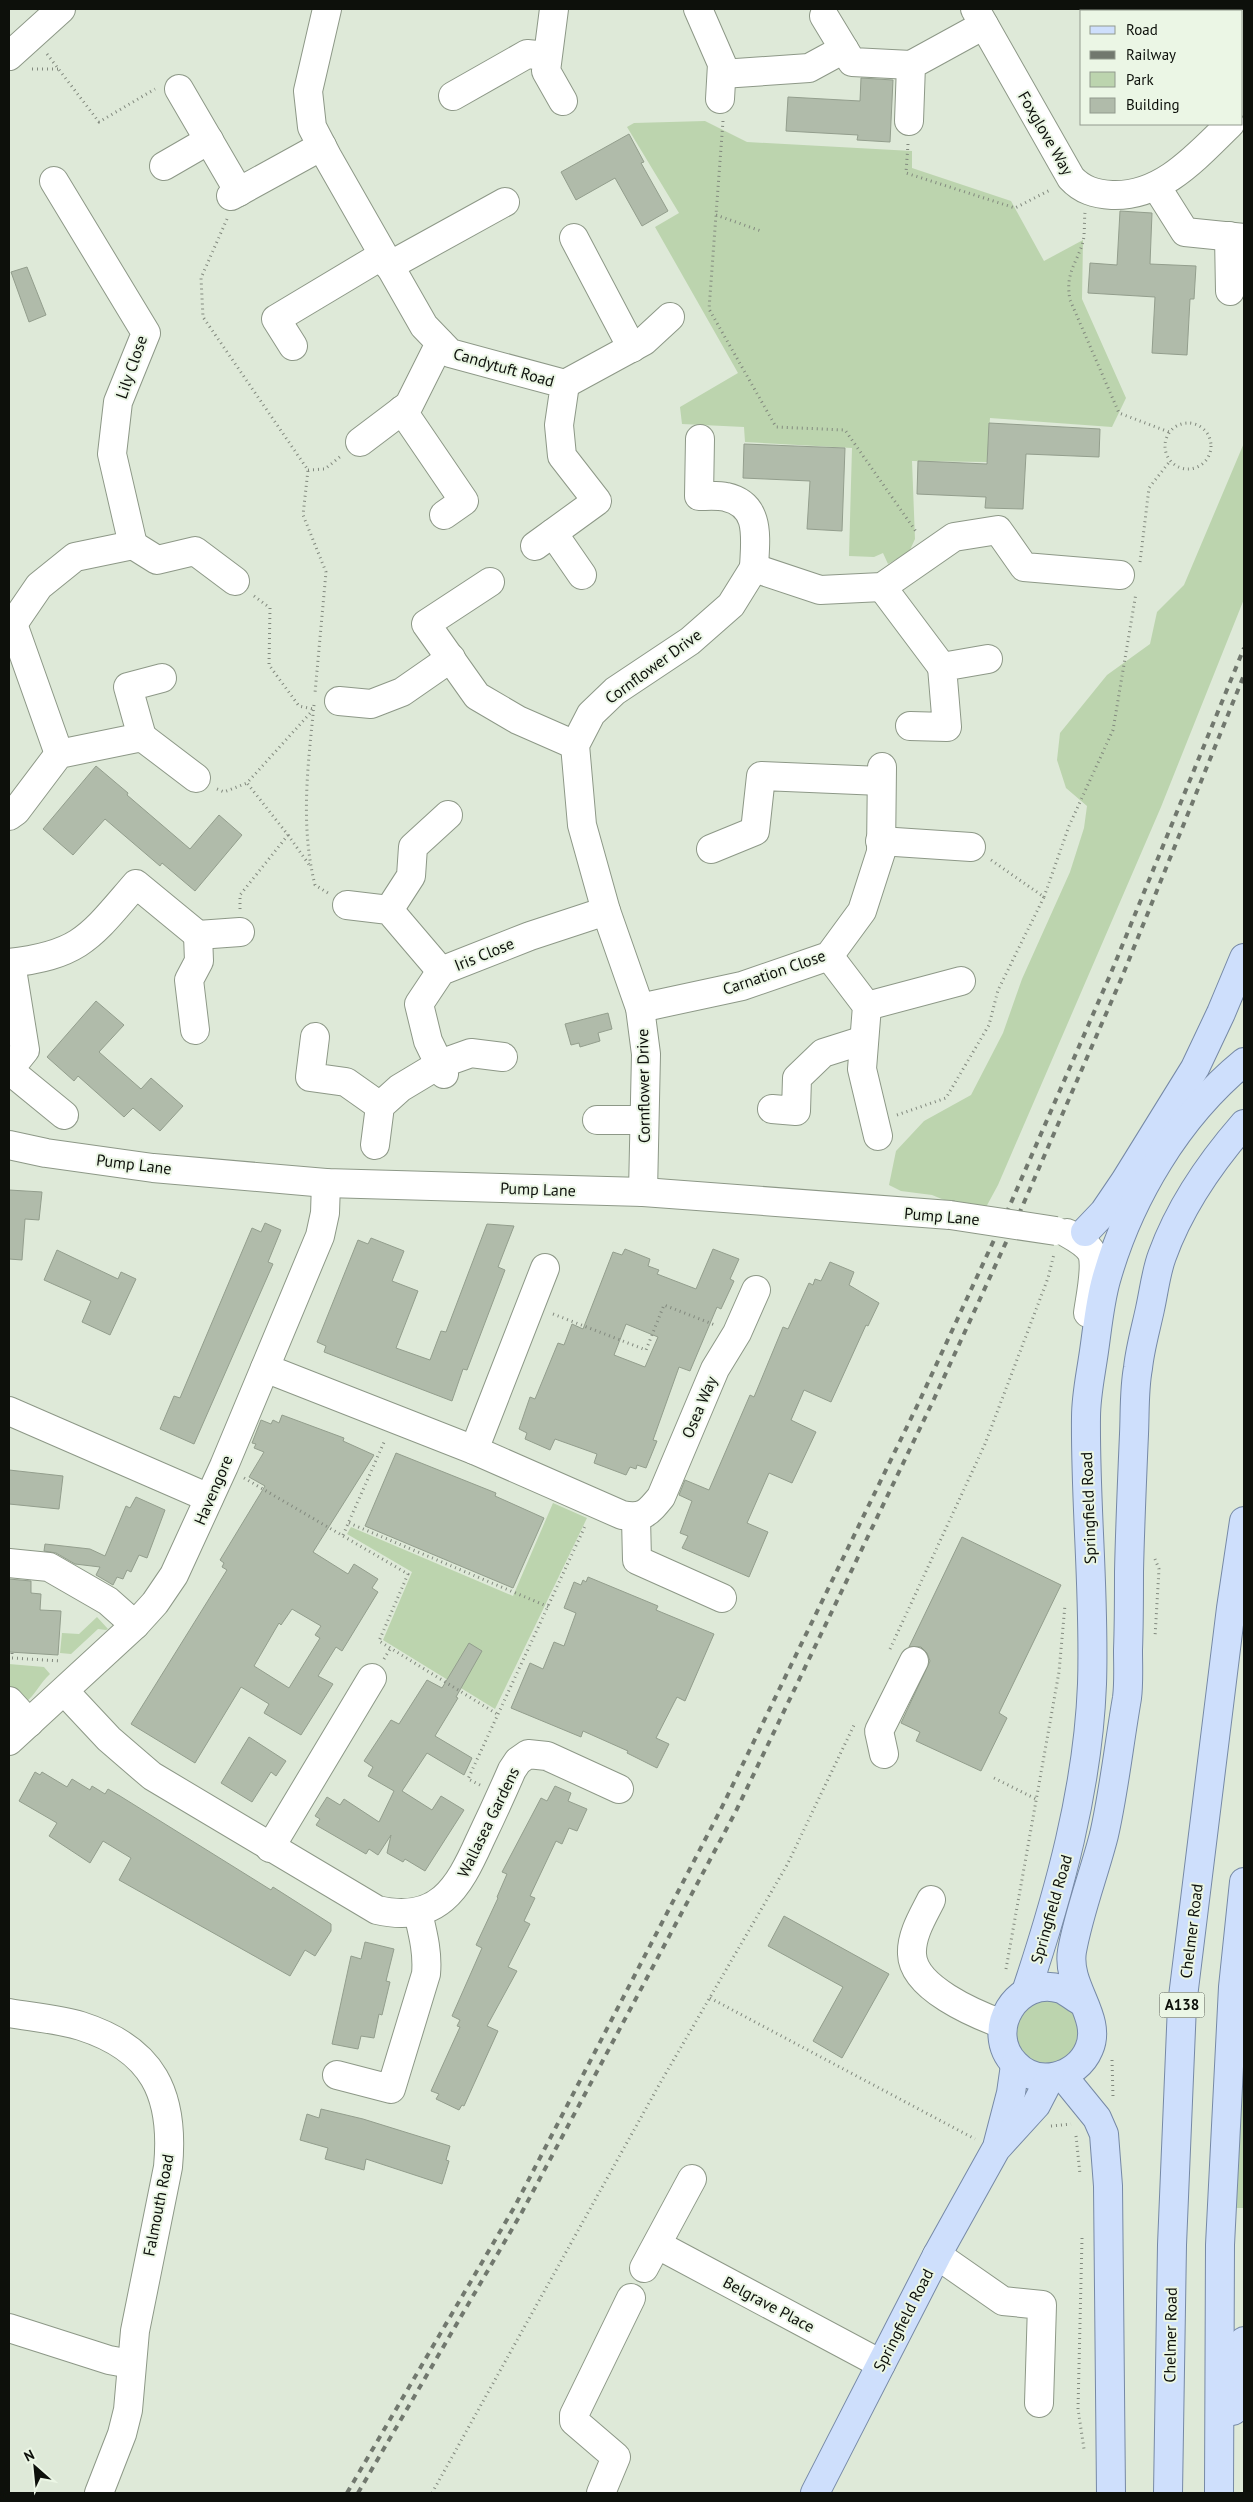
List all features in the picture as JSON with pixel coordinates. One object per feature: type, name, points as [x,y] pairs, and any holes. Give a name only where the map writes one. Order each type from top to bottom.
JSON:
[{"type":"main road","points":[[1067,1232],[1104,1212],[1125,1180],[1194,1068],[1221,1013],[1244,958]]},
{"type":"main road","name":"Springfield Road","points":[[1026,1992],[1046,1932],[1067,1851],[1085,1765],[1092,1684],[1090,1548],[1085,1474],[1086,1406],[1105,1283],[1116,1248],[1134,1203],[1161,1158],[1194,1112],[1244,1062]]},
{"type":"main road","points":[[1161,1158],[1194,1068]]},
{"type":"main road","name":"Springfield Road","points":[[815,2493],[936,2256],[996,2149],[1036,2105],[1056,2077],[1082,2061],[1092,2041],[1093,2030],[1090,2016],[1082,2002],[1073,1978],[1072,1953],[1104,1832],[1128,1692],[1130,1509],[1137,1369],[1161,1257],[1188,1200],[1217,1155],[1244,1124]]},
{"type":"main road","name":"Chelmer Road","points":[[1168,2493],[1172,2244],[1182,2005],[1229,1618],[1244,1521]]},
{"type":"main road","points":[[1220,2493],[1220,2245],[1233,1987],[1244,1882]]},
{"type":"main road","name":"Springfield Road","points":[[1002,2024],[1014,2002],[1026,1992],[1051,1987],[1064,1990],[1082,2002]]},
{"type":"main road","points":[[1002,2024],[1005,2049],[1015,2065],[1027,2073],[1056,2077],[1097,2118],[1104,2134],[1108,2186],[1112,2493]]},
{"type":"main road","name":"Springfield Road","points":[[996,2149],[1011,2093],[1015,2065]]},
{"type":"main road","points":[[1220,2493],[1244,2341]]},
{"type":"street","points":[[16,62],[32,37],[61,9]]},
{"type":"street","name":"Candytuft Road","points":[[327,9],[308,91],[312,127],[424,326],[450,353],[565,384],[559,425],[562,456],[596,501],[544,539],[582,575]]},
{"type":"street","points":[[554,9],[546,71],[564,101]]},
{"type":"street","points":[[698,9],[722,64],[721,86],[810,68],[844,49]]},
{"type":"street","points":[[824,16],[852,62],[911,65],[980,17]]},
{"type":"street","name":"Foxglove Way","points":[[980,17],[1079,184],[1101,194],[1121,195],[1140,193],[1156,186],[1190,161],[1231,125]]},
{"type":"street","points":[[453,96],[527,54],[547,56]]},
{"type":"street","points":[[909,121],[911,65]]},
{"type":"street","points":[[179,89],[210,140],[235,194],[322,146]]},
{"type":"street","points":[[164,166],[210,140]]},
{"type":"street","name":"Lily Close","points":[[54,181],[146,333],[118,402],[112,454],[133,545]]},
{"type":"street","points":[[1156,186],[1185,232],[1236,237],[1230,292]]},
{"type":"street","points":[[293,346],[276,319],[386,260],[505,202]]},
{"type":"street","points":[[574,238],[632,348]]},
{"type":"street","points":[[565,384],[644,341],[670,317]]},
{"type":"street","points":[[360,442],[409,405],[440,343]]},
{"type":"street","points":[[402,410],[464,501],[444,515]]},
{"type":"street","points":[[700,439],[699,496],[726,496],[746,506],[756,524],[754,568],[820,590],[882,587],[954,537],[998,530],[1024,567],[1132,576]]},
{"type":"street","points":[[59,754],[11,624],[39,586],[75,557],[133,545],[158,560],[195,551],[235,581]]},
{"type":"street","name":"Cornflower Drive","points":[[643,1192],[646,1054],[640,1008],[606,911],[582,825],[575,745],[591,714],[615,691],[690,641],[731,605],[754,568]]},
{"type":"street","points":[[490,582],[426,624],[477,696],[518,720],[575,745]]},
{"type":"street","points":[[882,587],[942,667],[947,727],[910,726]]},
{"type":"street","points":[[339,701],[371,704],[402,692],[451,658]]},
{"type":"street","points":[[942,667],[988,660]]},
{"type":"street","points":[[162,678],[128,687],[142,737],[196,778]]},
{"type":"street","points":[[9,816],[16,811],[59,754],[142,737]]},
{"type":"street","name":"Carnation Close","points":[[640,1008],[742,986],[830,956],[862,911],[881,852],[881,774],[761,776],[755,831],[711,849]]},
{"type":"street","points":[[389,910],[411,876],[413,847],[448,815]]},
{"type":"street","points":[[880,841],[972,847]]},
{"type":"street","points":[[64,1115],[9,1070],[25,1050],[10,963],[64,952],[83,943],[98,929],[136,884],[198,935],[240,932]]},
{"type":"street","points":[[347,905],[389,910],[442,971]]},
{"type":"street","name":"Iris Close","points":[[442,1069],[428,1040],[419,1004],[442,971],[530,936],[606,911]]},
{"type":"street","points":[[195,1030],[188,980],[199,961],[198,935]]},
{"type":"street","points":[[830,956],[868,1006],[862,1069],[878,1136]]},
{"type":"street","points":[[868,1006],[961,981]]},
{"type":"street","points":[[315,1037],[310,1077],[346,1082],[380,1106]]},
{"type":"street","points":[[772,1109],[796,1111],[797,1078],[823,1053],[864,1040]]},
{"type":"street","points":[[375,1145],[380,1106],[400,1088],[442,1069],[471,1052],[503,1057]]},
{"type":"street","points":[[597,1120],[644,1120]]},
{"type":"street","name":"Pump Lane","points":[[9,1145],[46,1153],[153,1168],[326,1183],[643,1192],[950,1215],[1067,1232],[1084,1244],[1092,1254],[1093,1278],[1083,1350],[1086,1406]]},
{"type":"street","name":"Havengore","points":[[9,1741],[65,1692],[135,1625],[155,1604],[174,1575],[224,1466],[320,1236],[325,1212],[326,1183]]},
{"type":"street","points":[[1067,1232],[1108,1222],[1134,1203]]},
{"type":"street","points":[[474,1450],[545,1268]]},
{"type":"street","name":"Osea Way","points":[[636,1518],[650,1511],[661,1498],[715,1369],[737,1333],[756,1290]]},
{"type":"street","points":[[265,1368],[474,1450],[622,1515],[636,1518],[637,1560],[722,1598]]},
{"type":"street","points":[[9,1411],[209,1498]]},
{"type":"street","points":[[9,1563],[49,1567],[108,1601],[135,1625]]},
{"type":"street","points":[[884,1754],[879,1731],[914,1661]]},
{"type":"street","points":[[270,1848],[372,1678]]},
{"type":"street","name":"Wallasea Gardens","points":[[65,1692],[109,1740],[152,1776],[377,1910],[397,1915],[418,1913],[435,1905],[453,1891],[465,1874],[518,1761],[528,1754],[536,1753],[547,1756],[619,1789]]},
{"type":"street","points":[[9,1701],[29,1723]]},
{"type":"street","points":[[931,1900],[918,1925],[912,1947],[912,1956],[917,1970],[929,1984],[956,2003],[980,2016],[1002,2024]]},
{"type":"street","points":[[338,2075],[391,2089],[426,1974],[425,1942],[418,1913]]},
{"type":"street","name":"Falmouth Road","points":[[9,2013],[78,2025],[102,2034],[134,2055],[148,2069],[161,2091],[169,2115],[168,2167],[143,2284],[131,2364],[126,2418],[99,2493]]},
{"type":"street","name":"Belgrave Place","points":[[692,2179],[651,2256],[881,2364]]},
{"type":"street","points":[[936,2256],[1003,2301],[1042,2306],[1039,2403]]},
{"type":"street","points":[[601,2493],[616,2457],[574,2420],[574,2415],[631,2298]]},
{"type":"street","points":[[9,2328],[109,2360],[131,2364]]},
{"type":"path","points":[[32,37],[99,122],[166,81],[179,89]]},
{"type":"path","points":[[16,62],[58,69]]},
{"type":"path","points":[[721,86],[724,108],[709,309],[776,427],[845,430],[931,553]]},
{"type":"path","points":[[909,121],[906,173],[1015,208],[1079,184],[1083,240],[1068,279],[1070,300],[1119,414],[1169,432]]},
{"type":"path","points":[[235,194],[201,278],[203,317],[308,470],[302,515],[326,572],[305,791],[310,866],[315,885],[347,905]]},
{"type":"path","points":[[716,214],[761,231]]},
{"type":"path","points":[[1190,423],[1204,429],[1211,443],[1208,458],[1197,467],[1182,469],[1170,461],[1164,447],[1169,432],[1182,424],[1190,423]]},
{"type":"path","points":[[308,470],[325,469],[360,442]]},
{"type":"path","points":[[1044,897],[1069,826],[1113,730],[1132,576],[1149,488],[1170,461]]},
{"type":"path","points":[[235,581],[270,608],[269,665],[299,706],[313,709],[339,701]]},
{"type":"path","points":[[310,866],[288,834],[247,783],[313,709]]},
{"type":"path","points":[[240,932],[240,894],[288,834]]},
{"type":"path","points":[[889,1652],[985,1444],[1067,1232]]},
{"type":"path","points":[[531,1306],[646,1350],[664,1305],[737,1333]]},
{"type":"path","points":[[343,1535],[393,1419]]},
{"type":"path","points":[[224,1466],[408,1574],[379,1642],[497,1714]]},
{"type":"path","points":[[501,1795],[468,1779],[596,1503]]},
{"type":"path","points":[[349,1523],[549,1607]]},
{"type":"path","points":[[1005,1974],[1059,1672],[1066,1604]]},
{"type":"path","points":[[12,1653],[12,1658],[68,1661]]},
{"type":"path","points":[[432,2493],[659,2085],[787,1865],[859,1714]]},
{"type":"path","points":[[994,1778],[1036,1799]]},
{"type":"path","points":[[710,1998],[996,2149]]},
{"type":"green space","points":[[705,121],[747,142],[912,151],[912,168],[1011,201],[1044,261],[1083,240],[1082,299],[1126,398],[1112,427],[990,418],[987,462],[912,461],[915,539],[909,552],[888,564],[883,553],[874,557],[849,556],[852,448],[745,442],[744,427],[682,424],[680,407],[738,373],[655,227],[679,213],[627,127],[634,123]]},
{"type":"green space","points":[[1244,443],[1244,599],[1161,807],[998,1185],[985,1209],[954,1204],[932,1195],[901,1191],[889,1185],[896,1151],[924,1121],[971,1095],[1003,1033],[1022,979],[1070,872],[1084,828],[1087,806],[1066,788],[1057,760],[1060,733],[1107,675],[1150,644],[1157,612],[1184,585]]},
{"type":"green space","points":[[553,1503],[587,1518],[495,1709],[383,1640],[412,1572],[347,1534],[351,1527],[513,1596]]},
{"type":"green space","points":[[97,1617],[108,1629],[98,1629],[71,1654],[60,1653],[62,1633],[79,1634]]},
{"type":"green space","points":[[9,1664],[44,1667],[50,1674],[25,1703],[9,1686]]},
{"type":"green space","points":[[1047,2000],[1065,2006],[1073,2014],[1079,2032],[1073,2050],[1065,2058],[1047,2064],[1029,2058],[1021,2050],[1015,2032],[1021,2014],[1029,2006]]},
{"type":"green space","points":[[1244,2041],[1244,2208],[1236,2208]]},
{"type":"building","points":[[861,78],[893,80],[890,142],[857,140],[858,135],[786,131],[788,97],[860,101]]},
{"type":"building","points":[[629,134],[644,162],[641,163],[668,211],[642,226],[615,178],[576,200],[561,172]]},
{"type":"building","points":[[1120,211],[1152,213],[1150,264],[1196,266],[1194,299],[1190,299],[1187,355],[1152,353],[1155,297],[1088,293],[1090,263],[1117,265]]},
{"type":"building","points":[[27,267],[46,315],[29,322],[11,272]]},
{"type":"building","points":[[989,423],[1100,429],[1099,457],[1026,454],[1023,509],[985,508],[986,497],[917,494],[918,461],[987,464]]},
{"type":"building","points":[[744,444],[845,448],[842,531],[807,529],[810,481],[743,478]]},
{"type":"building","points":[[96,766],[190,849],[219,815],[242,835],[195,891],[162,863],[160,866],[105,819],[73,855],[43,829]]},
{"type":"building","points":[[96,1001],[124,1025],[99,1052],[141,1089],[151,1078],[183,1106],[160,1131],[133,1108],[124,1117],[78,1076],[74,1081],[47,1057]]},
{"type":"building","points":[[608,1013],[612,1029],[598,1033],[600,1041],[580,1047],[579,1043],[571,1045],[565,1024]]},
{"type":"building","points":[[9,1190],[42,1192],[39,1220],[25,1219],[22,1260],[9,1259]]},
{"type":"building","points":[[265,1223],[281,1230],[268,1262],[273,1264],[194,1444],[160,1429],[174,1396],[180,1398],[252,1228],[261,1232]]},
{"type":"building","points":[[487,1224],[514,1226],[498,1267],[505,1270],[467,1370],[463,1369],[452,1401],[324,1352],[326,1346],[317,1342],[358,1240],[368,1244],[371,1238],[404,1251],[392,1281],[418,1291],[396,1348],[430,1360],[441,1331],[446,1332]]},
{"type":"building","points":[[625,1249],[650,1259],[648,1266],[659,1270],[657,1274],[696,1289],[713,1249],[739,1259],[730,1279],[734,1281],[721,1309],[717,1307],[690,1371],[679,1367],[653,1440],[657,1441],[646,1468],[637,1465],[636,1469],[630,1467],[626,1475],[594,1463],[597,1454],[555,1439],[550,1450],[525,1439],[527,1433],[519,1429],[530,1397],[535,1399],[558,1343],[564,1345],[572,1324],[583,1329],[613,1252],[622,1255]],"holes":[[[626,1324],[658,1337],[645,1367],[614,1355]]]},
{"type":"building","points":[[57,1250],[118,1279],[121,1272],[136,1279],[110,1335],[82,1322],[91,1301],[44,1280]]},
{"type":"building","points":[[830,1262],[854,1272],[849,1285],[879,1303],[868,1326],[866,1325],[831,1402],[804,1390],[791,1420],[816,1432],[792,1483],[769,1473],[747,1523],[768,1532],[749,1577],[682,1548],[688,1536],[680,1533],[692,1501],[679,1495],[685,1480],[709,1490],[750,1395],[754,1397],[783,1327],[788,1329],[809,1283],[813,1285],[815,1279],[821,1281]]},
{"type":"building","points":[[282,1415],[344,1438],[343,1441],[374,1455],[313,1552],[348,1574],[354,1564],[378,1579],[372,1588],[378,1592],[342,1651],[336,1647],[318,1676],[333,1684],[301,1735],[264,1713],[269,1704],[241,1687],[195,1763],[131,1724],[227,1570],[222,1567],[224,1563],[220,1560],[265,1486],[249,1477],[264,1452],[254,1448],[256,1444],[252,1443],[261,1420],[271,1424],[273,1420],[279,1423]],"holes":[[[292,1609],[321,1626],[315,1635],[320,1638],[289,1688],[254,1666],[279,1623],[281,1625]]]},
{"type":"building","points":[[396,1453],[496,1493],[495,1496],[544,1518],[513,1588],[365,1526]]},
{"type":"building","points":[[9,1470],[63,1476],[59,1509],[9,1504]]},
{"type":"building","points":[[136,1497],[165,1510],[147,1558],[139,1555],[131,1572],[127,1570],[123,1579],[117,1577],[113,1585],[96,1575],[100,1567],[75,1564],[56,1553],[44,1551],[45,1544],[90,1549],[105,1556],[126,1506],[130,1508]]},
{"type":"building","points":[[962,1537],[1061,1585],[999,1713],[1007,1718],[981,1771],[916,1741],[920,1732],[901,1723],[930,1661],[927,1653],[921,1647],[909,1647]]},
{"type":"building","points":[[588,1577],[658,1606],[656,1610],[714,1634],[685,1701],[677,1697],[656,1738],[669,1744],[657,1768],[627,1753],[628,1751],[583,1731],[581,1737],[511,1708],[530,1663],[543,1669],[554,1642],[564,1646],[576,1613],[564,1608],[574,1582],[581,1585],[583,1580],[586,1582]]},
{"type":"building","points":[[9,1579],[31,1581],[31,1593],[41,1594],[40,1610],[61,1611],[58,1655],[9,1652]]},
{"type":"building","points":[[469,1643],[482,1651],[456,1697],[458,1698],[435,1736],[472,1758],[464,1775],[427,1753],[402,1791],[432,1810],[441,1796],[464,1810],[425,1871],[405,1859],[403,1862],[387,1853],[391,1835],[378,1855],[369,1849],[366,1854],[316,1825],[320,1819],[315,1816],[327,1797],[340,1805],[344,1799],[379,1822],[394,1791],[368,1776],[373,1767],[364,1761],[391,1720],[399,1724],[427,1680],[442,1688]]},
{"type":"building","points":[[249,1737],[286,1761],[276,1776],[271,1772],[252,1802],[221,1783]]},
{"type":"building","points":[[35,1772],[40,1775],[42,1772],[67,1787],[72,1779],[90,1790],[92,1786],[105,1794],[108,1789],[271,1890],[273,1887],[317,1915],[331,1924],[331,1931],[315,1956],[305,1950],[290,1976],[119,1880],[131,1858],[103,1841],[90,1863],[49,1836],[57,1823],[19,1801]]},
{"type":"building","points":[[555,1786],[571,1793],[568,1801],[587,1809],[577,1831],[569,1828],[562,1844],[556,1841],[530,1896],[535,1898],[524,1921],[530,1924],[508,1967],[517,1971],[487,2026],[498,2031],[464,2106],[462,2105],[459,2110],[436,2099],[439,2094],[431,2091],[460,2027],[457,2026],[460,2020],[452,2016],[482,1948],[476,1945],[507,1874],[502,1872],[541,1798],[547,1801]]},
{"type":"building","points":[[784,1916],[889,1974],[842,2058],[813,2041],[843,1987],[768,1946]]},
{"type":"building","points":[[365,1942],[394,1949],[386,1981],[390,1982],[382,2015],[379,2014],[374,2038],[361,2036],[358,2049],[332,2044],[351,1956],[361,1959]]},
{"type":"building","points":[[321,2109],[363,2119],[450,2146],[446,2160],[449,2161],[442,2184],[366,2159],[364,2170],[325,2159],[328,2148],[300,2140],[307,2114],[319,2118]]},
{"type":"railway","points":[[347,2493],[515,2206],[722,1807],[919,1402],[1007,1212],[1111,973],[1244,648]]},
{"type":"railway","points":[[358,2493],[522,2212],[736,1811],[934,1399],[1019,1214],[1122,977],[1244,675]]}]
